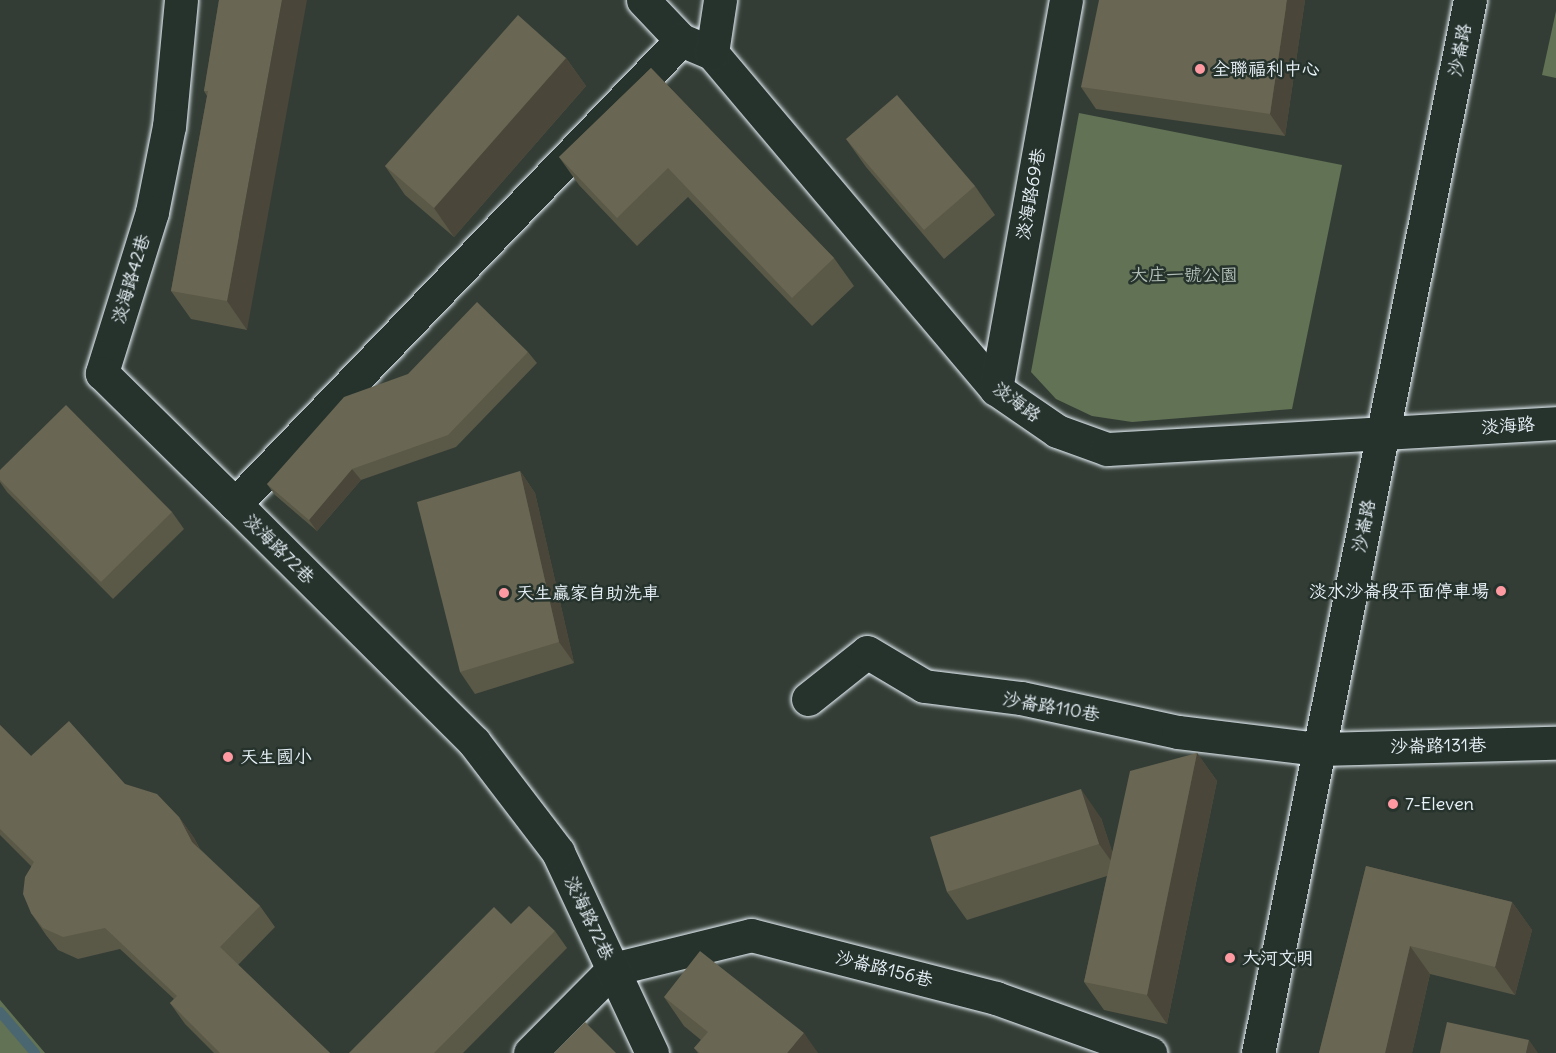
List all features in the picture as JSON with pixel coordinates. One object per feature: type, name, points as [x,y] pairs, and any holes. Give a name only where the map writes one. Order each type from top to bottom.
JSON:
[{"type":"street","name":"淡海路42巷","points":[[181,0],[169,126],[152,212],[102,373],[235,504]]},
{"type":"street","name":"淡海路","points":[[643,0],[681,40],[712,53],[996,389],[1057,431],[1107,449],[1382,435],[1556,423]]},
{"type":"street","points":[[712,53],[720,0]]},
{"type":"street","name":"淡海路69巷","points":[[996,389],[1066,0]]},
{"type":"street","name":"沙崙路","points":[[1258,1053],[1470,0]]},
{"type":"street","name":"淡海路72巷","points":[[652,1053],[558,852],[474,742],[235,504],[681,40]]},
{"type":"street","name":"沙崙路110巷","points":[[808,699],[867,652],[924,686],[1021,699],[1178,732],[1319,749]]},
{"type":"street","name":"沙崙路131巷","points":[[1319,749],[1556,743]]},
{"type":"street","name":"沙崙路156巷","points":[[613,969],[751,935],[996,998],[1150,1053]]},
{"type":"street","points":[[530,1053],[613,969]]},
{"type":"green space","points":[[1556,11],[1556,78],[1542,75]]},
{"type":"green space","name":"大庄一號公園","points":[[1079,113],[1342,165],[1292,409],[1132,422],[1092,416],[1056,399],[1031,372]]},
{"type":"green space","points":[[0,1000],[45,1053],[0,1053]]},
{"type":"building","points":[[219,0],[282,0],[227,301],[171,291],[208,91],[204,91]]},
{"type":"building","name":"全聯福利中心","points":[[1099,0],[1287,0],[1270,114],[1081,87]]},
{"type":"building","points":[[518,15],[566,58],[434,208],[385,166]]},
{"type":"building","points":[[651,68],[834,258],[792,298],[668,168],[617,218],[559,157]]},
{"type":"building","points":[[897,95],[975,186],[924,230],[846,139]]},
{"type":"building","points":[[477,302],[528,352],[448,435],[352,469],[309,520],[267,484],[344,397],[408,374]]},
{"type":"building","points":[[66,405],[172,512],[101,582],[0,480],[0,470]]},
{"type":"building","name":"天生贏家自助洗車","points":[[520,471],[559,642],[460,672],[417,502]]},
{"type":"building","points":[[69,721],[125,784],[157,794],[179,817],[192,842],[260,906],[220,947],[330,1053],[220,1053],[170,1003],[177,996],[105,928],[63,937],[43,928],[31,913],[23,894],[25,877],[34,862],[0,829],[0,725],[31,756]]},
{"type":"building","points":[[1197,753],[1147,995],[1084,982],[1130,771]]},
{"type":"building","points":[[1081,789],[1099,844],[947,892],[930,837]]},
{"type":"building","points":[[1366,866],[1512,902],[1495,967],[1410,946],[1385,1053],[1319,1053]]},
{"type":"building","points":[[529,906],[555,931],[434,1053],[349,1053],[494,907],[511,924]]},
{"type":"building","points":[[700,951],[804,1033],[787,1053],[700,1053],[694,1048],[708,1032],[664,997]]},
{"type":"building","points":[[585,1022],[616,1053],[554,1053]]},
{"type":"building","points":[[1447,1022],[1529,1040],[1526,1053],[1440,1053]]},
{"type":"waterway","points":[[0,1012],[35,1053]]},
{"type":"place","name":"全聯福利中心","points":[[1200,69]]},
{"type":"place","name":"淡水沙崙段平面停車場","points":[[1501,591]]},
{"type":"place","name":"天生贏家自助洗車","points":[[504,593]]},
{"type":"place","name":"天生國小","points":[[228,757]]},
{"type":"place","name":"7-Eleven","points":[[1393,804]]},
{"type":"place","name":"大河文明","points":[[1230,958]]}]
